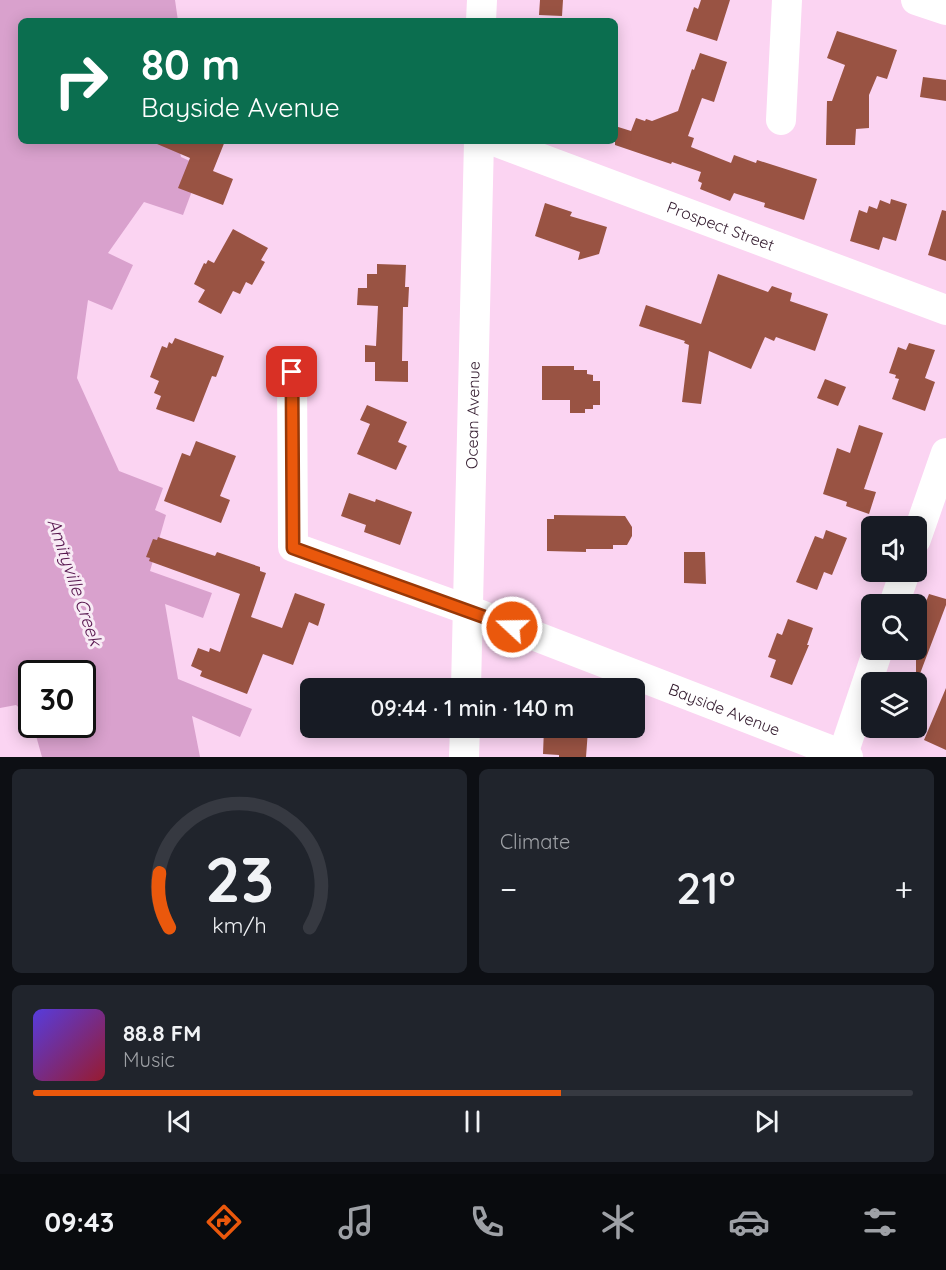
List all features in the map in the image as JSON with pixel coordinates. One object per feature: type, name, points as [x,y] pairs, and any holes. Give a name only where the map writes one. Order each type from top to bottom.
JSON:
[{"type":"street","points":[[481,18],[482,0]]},
{"type":"street","points":[[780,120],[787,0]]},
{"type":"street","points":[[916,0],[946,10]]},
{"type":"street","name":"Ocean Avenue","points":[[466,678],[479,144]]},
{"type":"street","name":"Prospect Street","points":[[502,144],[946,310]]},
{"type":"street","name":"Bayside Avenue","points":[[292,372],[293,548],[468,610],[844,756]]},
{"type":"street","points":[[924,516],[946,453]]},
{"type":"street","points":[[844,756],[875,660]]},
{"type":"street","points":[[465,738],[465,757]]},
{"type":"water","name":"Amityville Creek","points":[[0,0],[175,0],[178,18],[18,18],[18,144],[179,144],[181,157],[192,162],[192,191],[183,215],[144,202],[108,253],[133,265],[112,310],[88,300],[77,378],[119,471],[163,488],[155,510],[166,515],[150,571],[212,593],[203,618],[165,604],[178,679],[252,709],[240,737],[192,716],[200,757],[42,757],[37,738],[96,738],[96,660],[18,660],[18,707],[16,705],[0,708]]},
{"type":"building","points":[[540,0],[563,0],[562,16],[539,15]]},
{"type":"building","points":[[701,0],[730,0],[717,41],[686,31],[694,7],[698,9]]},
{"type":"building","points":[[837,31],[897,50],[887,79],[877,76],[869,95],[869,128],[856,129],[855,145],[826,145],[827,101],[832,101],[845,65],[827,58]]},
{"type":"building","points":[[700,53],[727,62],[714,102],[702,98],[688,136],[694,138],[691,147],[731,163],[734,155],[817,179],[804,220],[764,207],[765,203],[734,193],[730,201],[700,189],[702,183],[698,181],[701,172],[615,145],[618,144],[618,127],[631,131],[636,118],[652,121],[678,111],[692,69],[694,70]]},
{"type":"building","points":[[923,77],[946,80],[946,101],[920,97]]},
{"type":"building","points":[[157,144],[224,144],[213,171],[233,179],[223,205],[178,188],[190,158]]},
{"type":"building","points":[[891,199],[907,204],[896,241],[883,237],[879,250],[850,241],[859,210],[867,213],[869,206],[877,209],[880,200],[890,204]]},
{"type":"building","points":[[545,203],[572,212],[570,216],[607,227],[599,254],[578,260],[580,252],[535,236]]},
{"type":"building","points":[[942,210],[946,211],[946,261],[928,255]]},
{"type":"building","points":[[233,229],[268,248],[261,260],[265,262],[252,285],[246,282],[240,294],[233,291],[221,314],[198,302],[205,290],[194,284],[204,263],[206,264],[208,260],[214,263]]},
{"type":"building","points":[[377,264],[406,265],[405,287],[409,287],[408,307],[403,307],[402,361],[408,361],[408,382],[375,381],[375,362],[365,362],[365,345],[376,346],[378,306],[357,305],[358,288],[367,288],[367,274],[377,274]]},
{"type":"building","points":[[718,274],[768,292],[772,286],[792,293],[790,301],[828,314],[815,351],[776,337],[774,341],[765,337],[751,369],[709,351],[701,404],[682,402],[689,345],[684,343],[685,341],[639,326],[646,305],[701,324]]},
{"type":"building","points":[[175,338],[224,356],[216,377],[212,376],[194,422],[156,409],[161,396],[154,393],[159,381],[150,377],[162,346],[167,348],[169,342],[172,344]]},
{"type":"building","points":[[909,343],[935,350],[925,378],[935,382],[925,411],[892,399],[899,379],[895,378],[896,375],[889,373],[898,347],[906,350]]},
{"type":"building","points":[[542,366],[574,366],[574,370],[587,370],[587,374],[593,375],[593,381],[600,381],[600,405],[593,405],[593,409],[585,409],[585,413],[570,413],[570,400],[542,400]]},
{"type":"building","points":[[825,379],[846,387],[838,406],[817,398]]},
{"type":"building","points":[[367,405],[407,422],[398,442],[407,446],[396,470],[357,454],[370,424],[360,420]]},
{"type":"building","points":[[859,425],[883,433],[864,489],[876,492],[869,514],[846,506],[847,502],[823,494],[837,448],[850,453]]},
{"type":"building","points":[[196,441],[236,456],[220,496],[230,500],[221,523],[164,501],[182,453],[190,456]]},
{"type":"building","points":[[349,493],[375,502],[376,499],[412,512],[400,545],[364,532],[366,525],[341,516]]},
{"type":"building","points":[[554,515],[625,516],[632,527],[632,536],[627,545],[613,545],[613,549],[586,549],[586,552],[547,551],[547,519],[554,519]]},
{"type":"building","points":[[826,530],[847,538],[832,575],[824,572],[817,590],[796,582],[815,536],[823,539]]},
{"type":"building","points":[[158,537],[215,556],[217,552],[260,567],[260,571],[266,573],[251,617],[282,628],[295,593],[325,604],[318,626],[309,622],[293,665],[263,654],[247,694],[200,676],[202,671],[191,666],[198,648],[209,652],[210,648],[220,652],[240,594],[149,561],[150,558],[146,557],[153,539],[157,540]]},
{"type":"building","points":[[684,552],[705,552],[706,584],[684,583]]},
{"type":"building","points":[[929,594],[946,599],[946,605],[927,655],[927,599]]},
{"type":"building","points":[[788,619],[813,628],[807,645],[809,645],[792,685],[770,677],[776,660],[768,657],[777,633],[782,635]]},
{"type":"building","points":[[916,660],[925,660],[921,672],[916,672]]},
{"type":"building","points":[[946,688],[946,750],[924,740],[927,738],[927,733]]},
{"type":"building","points":[[544,738],[587,738],[586,757],[559,757],[559,755],[543,754]]},
{"type":"route","points":[[292,372],[293,548],[512,627]]}]
